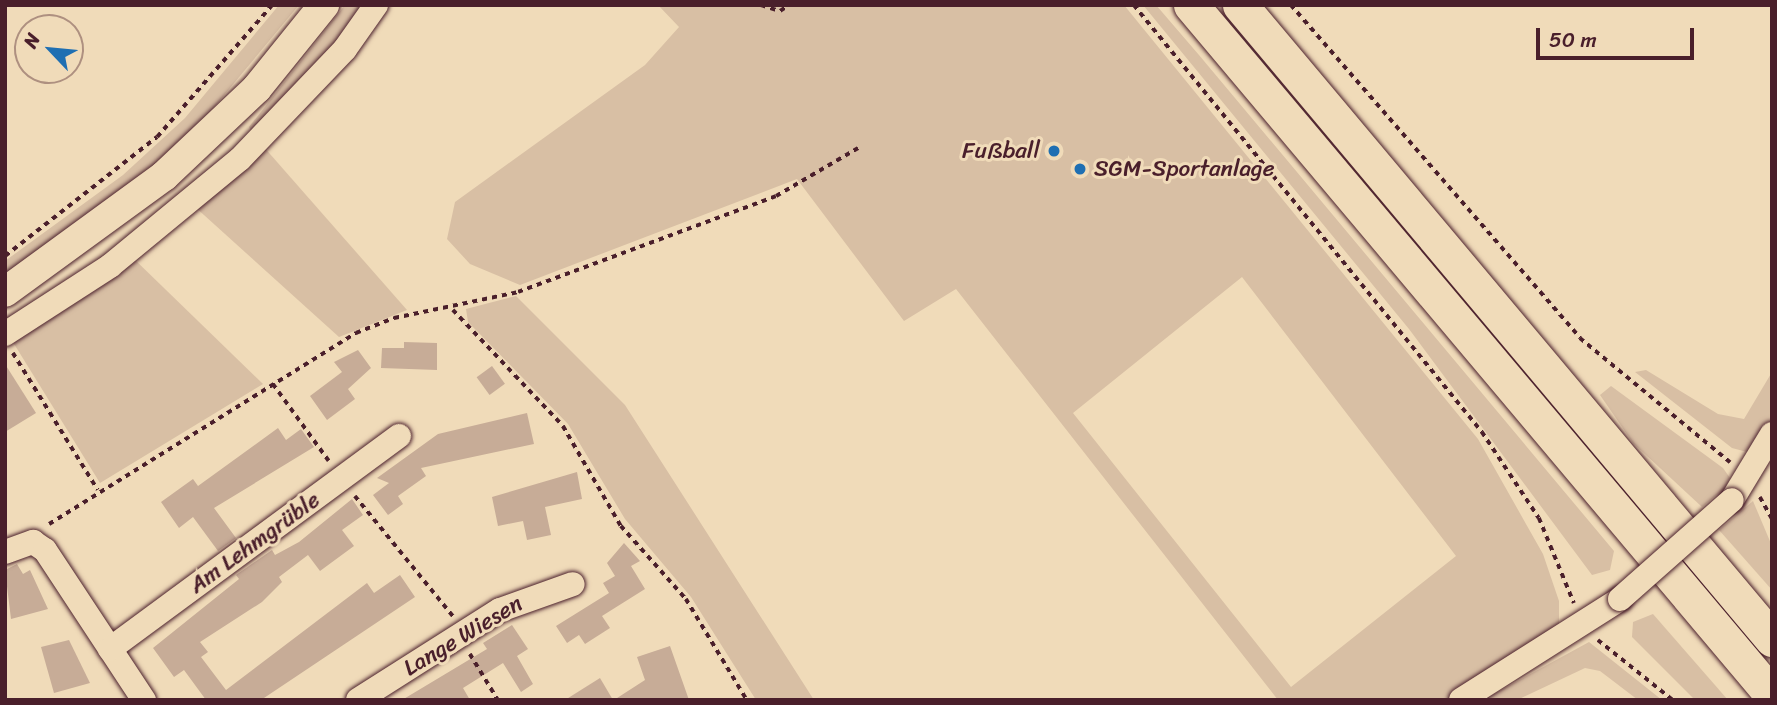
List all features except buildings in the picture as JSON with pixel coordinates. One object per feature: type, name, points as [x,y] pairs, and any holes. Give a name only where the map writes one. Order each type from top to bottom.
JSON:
[{"type":"highway","points":[[1191,5],[1772,695]]},
{"type":"highway","points":[[1240,5],[1772,639]]},
{"type":"main road","points":[[5,292],[92,236],[164,176],[257,88],[324,5]]},
{"type":"street","points":[[7,340],[110,266],[240,159],[345,49],[376,5]]},
{"type":"street","points":[[1461,700],[1583,628],[1620,599],[1732,500],[1750,478],[1772,434]]},
{"type":"street","name":"Am Lehmgrüble","points":[[110,649],[399,436]]},
{"type":"street","points":[[5,552],[33,542],[45,550],[144,700]]},
{"type":"street","name":"Lange Wiesen","points":[[358,700],[500,610],[573,584]]},
{"type":"path","points":[[5,256],[158,137],[272,5]]},
{"type":"path","points":[[761,5],[780,11],[789,5]]},
{"type":"path","points":[[1133,5],[1482,432],[1539,517],[1583,628],[1673,700]]},
{"type":"path","points":[[1290,5],[1580,338],[1750,478]]},
{"type":"path","points":[[33,542],[54,518],[98,490],[376,324],[453,310],[776,196],[858,148]]},
{"type":"path","points":[[453,310],[564,426],[621,526],[686,599],[747,700]]},
{"type":"path","points":[[7,340],[98,490]]},
{"type":"path","points":[[273,384],[393,546],[406,551],[462,634],[498,700]]},
{"type":"shaded area","points":[[279,5],[299,5],[180,148],[5,278],[5,261],[123,175],[185,118]]},
{"type":"shaded area","points":[[345,5],[369,5],[255,138],[249,127]]},
{"type":"shaded area","points":[[658,5],[1124,5],[1478,439],[1543,554],[1559,601],[1559,624],[1446,700],[1278,700],[956,289],[904,321],[797,179],[520,285],[470,264],[447,239],[455,202],[645,65],[679,27]],"holes":[[[1242,277],[1456,556],[1291,687],[1073,413]]]},
{"type":"shaded area","points":[[1143,5],[1156,5],[1614,551],[1610,570],[1592,575],[1409,329]]},
{"type":"shaded area","points":[[263,146],[407,310],[339,337],[194,206]]},
{"type":"shaded area","points":[[131,256],[263,384],[100,483],[11,339]]},
{"type":"shaded area","points":[[516,296],[625,405],[814,700],[756,700],[691,597],[625,519],[568,424],[468,322],[466,309]]},
{"type":"shaded area","points":[[1646,370],[1718,414],[1744,419],[1772,372],[1772,421],[1762,444],[1747,452],[1732,448],[1635,372]]},
{"type":"shaded area","points":[[1611,386],[1723,468],[1730,478],[1726,487],[1702,507],[1633,443],[1600,395]]},
{"type":"shaded area","points":[[1753,501],[1772,546],[1772,590],[1719,530]]},
{"type":"shaded area","points":[[1653,614],[1728,700],[1695,700],[1632,637],[1633,622]]},
{"type":"shaded area","points":[[1589,642],[1662,700],[1638,700],[1600,671],[1585,668],[1517,700],[1483,700]]},
{"type":"place","name":"Fußball","points":[[1054,151]]},
{"type":"place","name":"SGM-Sportanlage","points":[[1080,169]]}]
